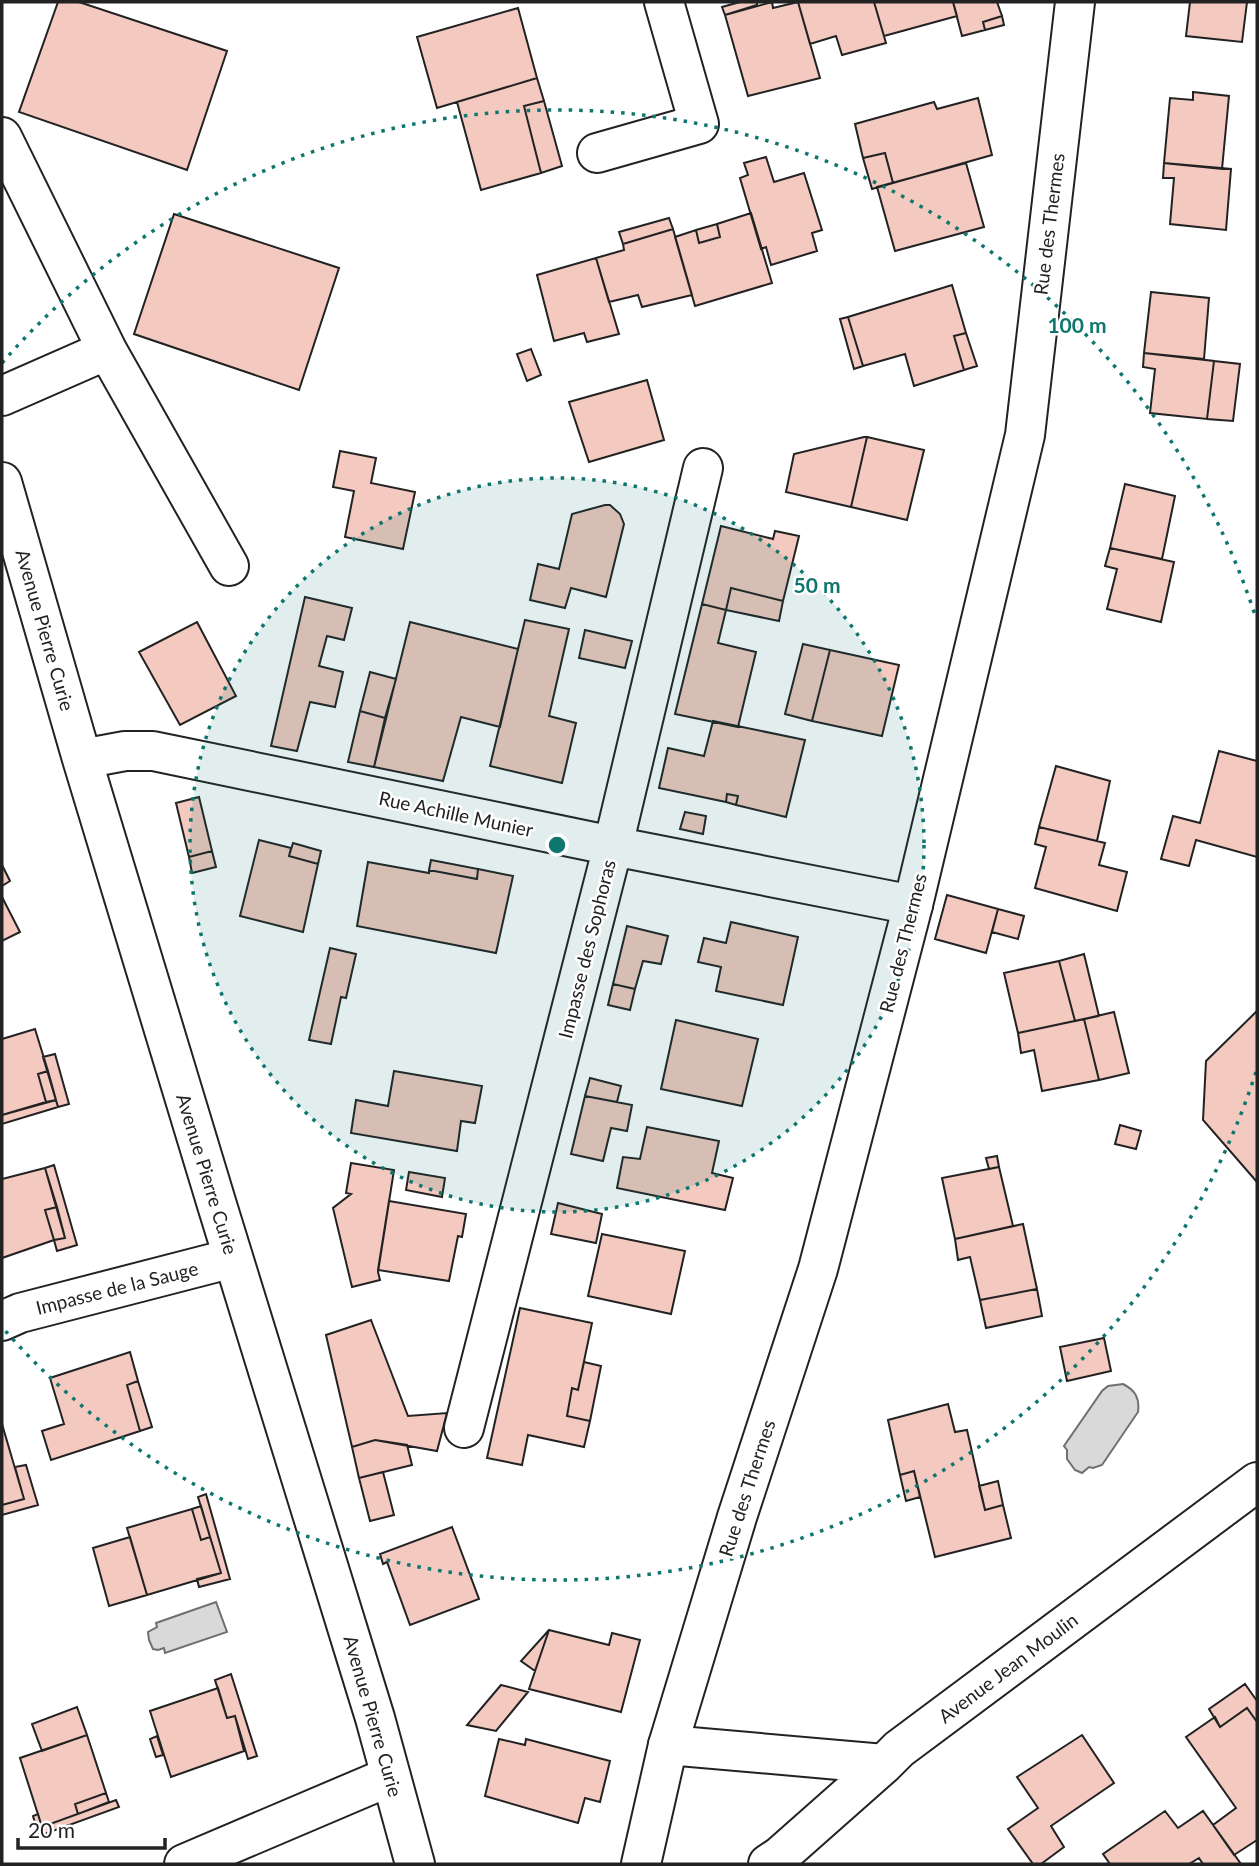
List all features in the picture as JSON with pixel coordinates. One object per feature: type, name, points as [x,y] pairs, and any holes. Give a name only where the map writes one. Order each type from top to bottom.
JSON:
[{"type":"street","points":[[597,153],[699,124],[664,2]]},
{"type":"street","name":"Rue des Thermes","points":[[640,1864],[668,1745],[737,1517],[818,1269],[913,905],[1025,435],[1075,2]]},
{"type":"street","points":[[2,137],[107,350],[229,566]]},
{"type":"street","points":[[2,396],[107,350]]},
{"type":"street","name":"Impasse des Sophoras","points":[[464,1428],[613,846],[703,468]]},
{"type":"street","name":"Avenue Pierre Curie","points":[[2,482],[82,759],[371,1704],[415,1864]]},
{"type":"street","name":"Rue Achille Munier","points":[[82,759],[125,751],[153,751],[913,905]]},
{"type":"street","name":"Impasse de la Sauge","points":[[2,1321],[20,1313],[233,1258]]},
{"type":"street","name":"Avenue Jean Moulin","points":[[768,1864],[899,1749],[1257,1482]]},
{"type":"street","points":[[668,1745],[884,1764]]},
{"type":"street","points":[[184,1864],[391,1776]]},
{"type":"shaded area","points":[[1123,1384],[1136,1395],[1138,1412],[1102,1465],[1089,1467],[1082,1473],[1075,1470],[1067,1459],[1064,1446],[1102,1391],[1108,1386]]},
{"type":"shaded area","points":[[216,1602],[227,1632],[165,1653],[164,1648],[153,1649],[148,1632],[157,1627],[156,1623]]},
{"type":"building","points":[[58,2],[79,2],[227,51],[187,170],[19,112]]},
{"type":"building","points":[[740,2],[757,2],[757,5],[725,15],[722,7]]},
{"type":"building","points":[[772,2],[773,8],[798,2],[820,78],[748,96],[725,15]]},
{"type":"building","points":[[798,2],[874,2],[886,43],[842,55],[836,36],[810,44]]},
{"type":"building","points":[[874,2],[953,2],[957,16],[884,36]]},
{"type":"building","points":[[953,2],[997,2],[1002,16],[983,22],[985,30],[962,36]]},
{"type":"building","points":[[1190,2],[1247,2],[1242,42],[1186,36]]},
{"type":"building","points":[[518,8],[537,78],[437,108],[417,37]]},
{"type":"building","points":[[1002,16],[1004,25],[985,30],[983,22]]},
{"type":"building","points":[[537,78],[544,101],[524,106],[541,173],[481,190],[457,102]]},
{"type":"building","points":[[1193,92],[1229,96],[1222,169],[1164,163],[1170,98],[1193,100]]},
{"type":"building","points":[[978,98],[992,155],[893,183],[885,153],[863,158],[855,124],[934,102],[937,109]]},
{"type":"building","points":[[544,101],[562,166],[541,173],[524,106]]},
{"type":"building","points":[[885,153],[893,183],[872,189],[863,158]]},
{"type":"building","points":[[766,157],[774,182],[804,173],[822,230],[812,233],[817,251],[771,265],[766,247],[761,249],[740,178],[748,175],[744,163]]},
{"type":"building","points":[[966,163],[984,227],[895,251],[877,187]]},
{"type":"building","points":[[1164,163],[1231,169],[1226,230],[1170,224],[1174,178],[1163,178]]},
{"type":"building","points":[[751,213],[772,283],[695,306],[675,237],[696,230],[699,243],[720,237],[717,224]]},
{"type":"building","points":[[174,214],[339,268],[299,390],[134,334]]},
{"type":"building","points":[[669,218],[673,229],[623,244],[619,232]]},
{"type":"building","points":[[717,224],[720,237],[699,243],[696,230]]},
{"type":"building","points":[[673,229],[692,295],[642,307],[638,295],[609,302],[596,258],[624,250],[623,244]]},
{"type":"building","points":[[596,258],[619,334],[587,342],[584,333],[554,341],[537,275]]},
{"type":"building","points":[[952,285],[966,333],[954,336],[964,370],[914,386],[905,354],[863,366],[848,317]]},
{"type":"building","points":[[1151,292],[1209,298],[1204,359],[1144,353]]},
{"type":"building","points":[[848,317],[863,366],[854,369],[840,319]]},
{"type":"building","points":[[966,333],[977,366],[964,370],[954,336]]},
{"type":"building","points":[[531,349],[541,375],[527,381],[517,354]]},
{"type":"building","points":[[1144,353],[1214,361],[1207,419],[1150,413],[1155,369],[1143,367]]},
{"type":"building","points":[[1214,361],[1240,364],[1233,421],[1207,419]]},
{"type":"building","points":[[647,380],[664,440],[589,462],[569,402]]},
{"type":"building","points":[[867,437],[851,507],[786,492],[794,454]]},
{"type":"building","points":[[867,437],[924,450],[907,520],[851,507]]},
{"type":"building","points":[[340,451],[376,458],[371,483],[415,492],[403,549],[345,537],[354,491],[333,487]]},
{"type":"building","points":[[1125,484],[1175,496],[1162,559],[1110,548]]},
{"type":"building","points":[[610,505],[620,514],[624,524],[606,597],[571,588],[565,608],[530,600],[538,564],[559,569],[572,514]]},
{"type":"building","points":[[721,526],[773,539],[775,531],[799,536],[783,601],[731,588],[726,610],[702,604]]},
{"type":"building","points":[[1110,548],[1174,562],[1161,622],[1107,609],[1117,569],[1105,566]]},
{"type":"building","points":[[731,588],[783,601],[779,621],[726,610]]},
{"type":"building","points":[[305,597],[352,608],[344,640],[327,636],[319,666],[343,672],[335,707],[310,702],[297,751],[271,746]]},
{"type":"building","points":[[702,604],[726,610],[718,643],[756,652],[738,727],[675,714]]},
{"type":"building","points":[[525,620],[569,629],[549,716],[576,723],[562,783],[490,766]]},
{"type":"building","points":[[197,622],[236,696],[180,725],[139,652]]},
{"type":"building","points":[[410,622],[518,649],[500,727],[461,717],[443,781],[374,767]]},
{"type":"building","points":[[585,630],[632,641],[625,668],[579,658]]},
{"type":"building","points":[[803,644],[830,650],[812,721],[785,714]]},
{"type":"building","points":[[830,650],[899,665],[882,736],[812,721]]},
{"type":"building","points":[[370,672],[396,679],[385,718],[360,711]]},
{"type":"building","points":[[360,711],[385,718],[374,767],[348,762]]},
{"type":"building","points":[[713,721],[805,740],[786,817],[736,805],[738,796],[727,794],[726,802],[659,788],[668,748],[704,756]]},
{"type":"building","points":[[1219,751],[1257,761],[1257,857],[1196,840],[1189,866],[1161,859],[1173,816],[1200,823]]},
{"type":"building","points":[[1056,766],[1110,781],[1097,841],[1039,827]]},
{"type":"building","points":[[727,794],[738,796],[736,805],[726,802]]},
{"type":"building","points":[[199,797],[212,851],[189,857],[176,803]]},
{"type":"building","points":[[685,812],[706,816],[703,834],[680,829]]},
{"type":"building","points":[[1039,827],[1105,843],[1099,865],[1127,872],[1117,911],[1035,888],[1046,847],[1035,844]]},
{"type":"building","points":[[259,840],[291,848],[289,856],[318,864],[303,932],[240,916]]},
{"type":"building","points":[[293,843],[321,851],[318,864],[289,856]]},
{"type":"building","points":[[212,851],[216,867],[192,873],[189,857]]},
{"type":"building","points":[[431,860],[478,869],[477,879],[429,870]]},
{"type":"building","points":[[368,862],[477,879],[478,869],[513,876],[496,953],[357,926]]},
{"type":"building","points":[[2,865],[10,881],[2,886]]},
{"type":"building","points":[[947,895],[998,909],[986,953],[935,939]]},
{"type":"building","points":[[2,897],[20,932],[2,941]]},
{"type":"building","points":[[998,909],[1024,916],[1018,939],[992,932]]},
{"type":"building","points":[[731,922],[798,937],[783,1005],[716,991],[721,967],[698,962],[704,938],[726,943]]},
{"type":"building","points":[[627,926],[668,936],[661,964],[643,961],[635,989],[613,984]]},
{"type":"building","points":[[330,948],[356,954],[346,998],[341,997],[331,1044],[309,1040]]},
{"type":"building","points":[[1084,954],[1099,1016],[1075,1021],[1059,961]]},
{"type":"building","points":[[1059,961],[1075,1021],[1018,1033],[1004,973]]},
{"type":"building","points":[[613,984],[635,989],[630,1010],[608,1005]]},
{"type":"building","points":[[1257,1011],[1257,1182],[1203,1120],[1206,1061]]},
{"type":"building","points":[[1114,1012],[1129,1073],[1099,1080],[1084,1019]]},
{"type":"building","points":[[1084,1019],[1099,1080],[1042,1091],[1034,1050],[1021,1053],[1018,1033]]},
{"type":"building","points":[[676,1020],[758,1039],[742,1106],[661,1089]]},
{"type":"building","points":[[35,1029],[48,1071],[38,1074],[46,1102],[2,1115],[2,1039]]},
{"type":"building","points":[[55,1054],[69,1104],[58,1107],[43,1057]]},
{"type":"building","points":[[48,1071],[56,1100],[46,1102],[38,1074]]},
{"type":"building","points":[[394,1071],[482,1086],[475,1123],[461,1121],[457,1151],[351,1133],[356,1100],[388,1106]]},
{"type":"building","points":[[590,1078],[621,1086],[617,1102],[585,1096]]},
{"type":"building","points":[[585,1096],[632,1105],[627,1131],[611,1128],[603,1161],[571,1154]]},
{"type":"building","points":[[56,1100],[58,1107],[2,1124],[2,1115]]},
{"type":"building","points":[[1120,1125],[1141,1131],[1136,1149],[1115,1144]]},
{"type":"building","points":[[647,1127],[719,1141],[712,1173],[733,1178],[725,1210],[617,1188],[623,1157],[640,1159]]},
{"type":"building","points":[[997,1156],[999,1167],[989,1169],[986,1158]]},
{"type":"building","points":[[351,1163],[394,1170],[378,1272],[380,1280],[352,1287],[333,1208],[351,1194],[346,1193]]},
{"type":"building","points":[[54,1165],[77,1245],[57,1251],[54,1240],[65,1238],[45,1168]]},
{"type":"building","points":[[999,1167],[1013,1226],[955,1239],[942,1178]]},
{"type":"building","points":[[45,1168],[57,1207],[45,1210],[54,1240],[2,1258],[2,1179]]},
{"type":"building","points":[[409,1172],[445,1178],[442,1197],[406,1190]]},
{"type":"building","points":[[389,1201],[466,1214],[462,1237],[458,1236],[449,1281],[378,1270]]},
{"type":"building","points":[[558,1203],[602,1214],[596,1243],[551,1234]]},
{"type":"building","points":[[57,1207],[65,1238],[54,1240],[45,1210]]},
{"type":"building","points":[[1023,1224],[1037,1289],[980,1300],[970,1257],[958,1260],[955,1239]]},
{"type":"building","points":[[602,1234],[685,1251],[671,1314],[588,1296]]},
{"type":"building","points":[[1037,1289],[1042,1316],[986,1328],[980,1300]]},
{"type":"building","points":[[520,1308],[592,1323],[578,1390],[572,1388],[567,1416],[590,1421],[584,1447],[528,1435],[522,1465],[487,1458]]},
{"type":"building","points":[[371,1320],[408,1416],[447,1413],[437,1451],[375,1440],[352,1447],[326,1335]]},
{"type":"building","points":[[1104,1338],[1111,1371],[1067,1381],[1060,1347]]},
{"type":"building","points":[[130,1352],[138,1381],[127,1385],[140,1431],[51,1460],[42,1431],[64,1424],[50,1378]]},
{"type":"building","points":[[584,1362],[601,1366],[590,1421],[567,1416],[572,1388],[578,1390]]},
{"type":"building","points":[[138,1381],[152,1427],[140,1431],[127,1385]]},
{"type":"building","points":[[948,1404],[955,1432],[967,1430],[985,1510],[1003,1505],[1011,1538],[935,1557],[914,1471],[900,1475],[888,1420]]},
{"type":"building","points":[[2,1424],[24,1499],[2,1505]]},
{"type":"building","points":[[375,1440],[407,1445],[412,1465],[359,1478],[352,1447]]},
{"type":"building","points":[[26,1465],[38,1505],[2,1515],[2,1505],[24,1499],[15,1467]]},
{"type":"building","points":[[914,1471],[920,1497],[906,1501],[900,1475]]},
{"type":"building","points":[[383,1472],[394,1515],[370,1521],[359,1478]]},
{"type":"building","points":[[998,1481],[1003,1505],[985,1510],[979,1486]]},
{"type":"building","points":[[206,1494],[230,1579],[199,1587],[197,1579],[221,1573],[198,1497]]},
{"type":"building","points":[[201,1506],[210,1537],[201,1540],[192,1509]]},
{"type":"building","points":[[192,1509],[201,1540],[210,1537],[221,1573],[147,1595],[127,1528]]},
{"type":"building","points":[[452,1527],[479,1599],[410,1625],[387,1562],[383,1564],[380,1554]]},
{"type":"building","points":[[130,1537],[147,1595],[109,1606],[93,1548]]},
{"type":"building","points":[[549,1630],[535,1671],[521,1661]]},
{"type":"building","points":[[549,1630],[609,1645],[612,1633],[640,1640],[621,1712],[529,1689]]},
{"type":"building","points":[[231,1674],[257,1756],[248,1759],[235,1716],[227,1718],[215,1680]]},
{"type":"building","points":[[1245,1684],[1257,1701],[1257,1722],[1247,1708],[1220,1727],[1209,1709]]},
{"type":"building","points":[[501,1685],[528,1692],[496,1731],[467,1725]]},
{"type":"building","points":[[218,1688],[227,1718],[235,1716],[244,1751],[171,1777],[150,1711]]},
{"type":"building","points":[[77,1707],[87,1735],[42,1751],[32,1724]]},
{"type":"building","points":[[1247,1708],[1257,1722],[1257,1840],[1234,1855],[1213,1825],[1236,1808],[1186,1737],[1215,1717],[1220,1727]]},
{"type":"building","points":[[87,1735],[106,1793],[75,1804],[78,1814],[42,1827],[20,1758]]},
{"type":"building","points":[[1082,1735],[1114,1783],[1051,1826],[1064,1847],[1041,1864],[1033,1864],[1008,1829],[1038,1808],[1017,1777]]},
{"type":"building","points":[[157,1736],[163,1755],[156,1757],[150,1739]]},
{"type":"building","points":[[499,1739],[525,1745],[526,1739],[610,1761],[600,1802],[585,1798],[578,1823],[485,1796]]},
{"type":"building","points":[[106,1793],[109,1802],[78,1814],[75,1804]]},
{"type":"building","points":[[116,1800],[119,1807],[39,1836],[33,1816],[38,1814],[42,1827]]},
{"type":"building","points":[[1165,1811],[1178,1828],[1203,1811],[1241,1864],[1203,1864],[1199,1858],[1189,1864],[1110,1864],[1103,1854]]}]
